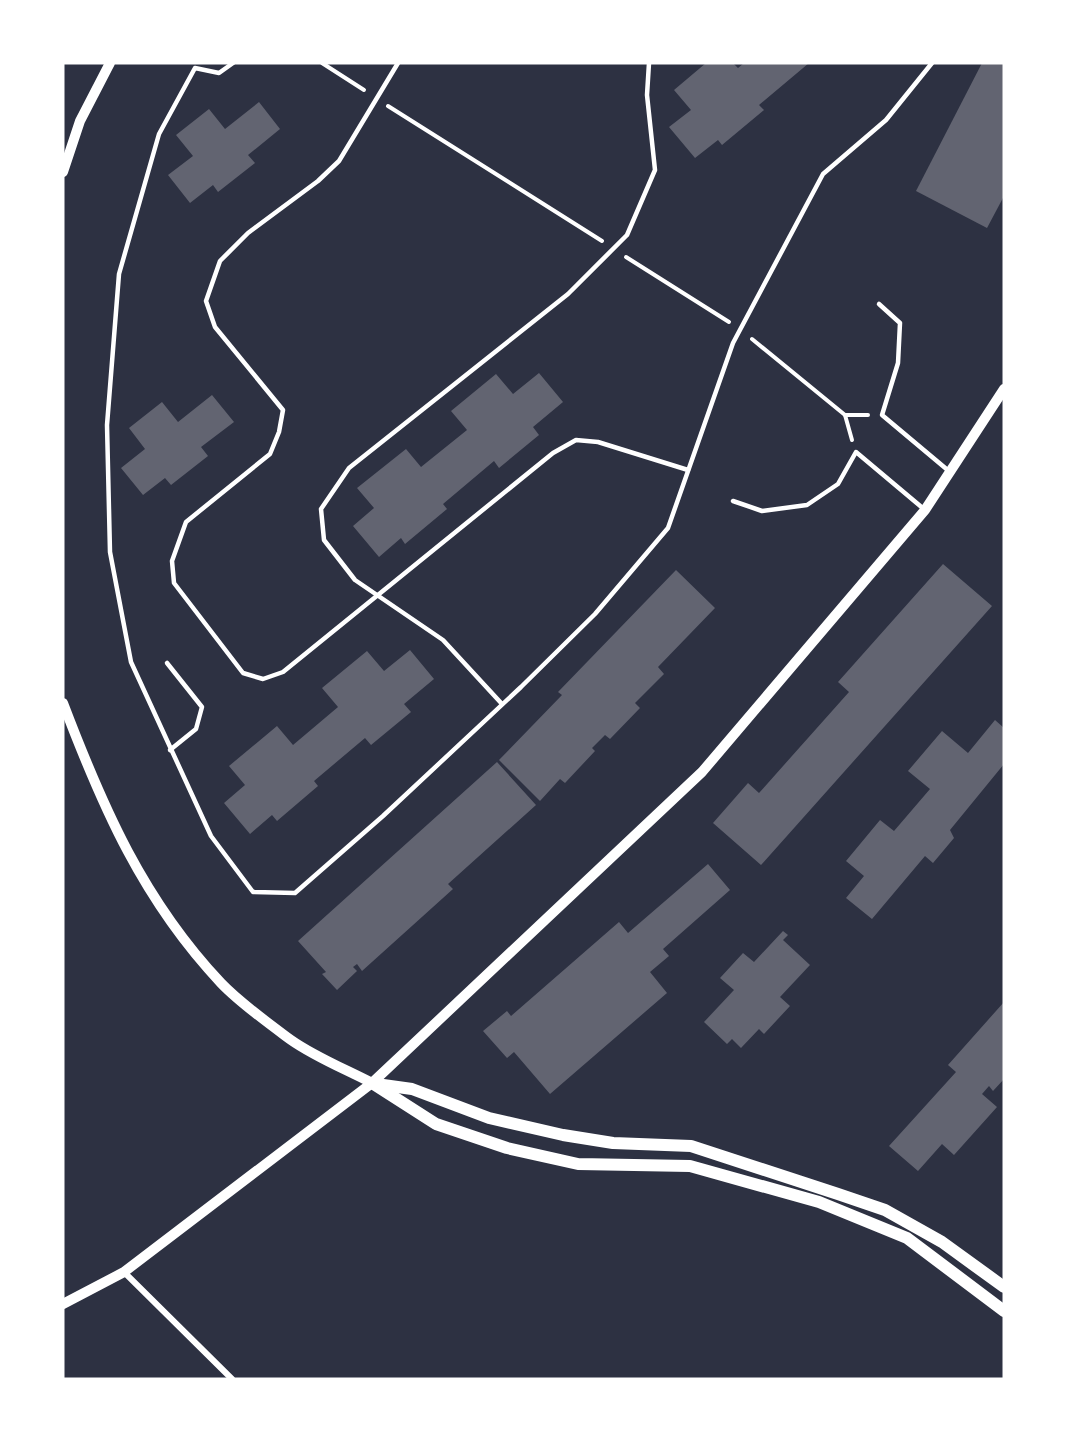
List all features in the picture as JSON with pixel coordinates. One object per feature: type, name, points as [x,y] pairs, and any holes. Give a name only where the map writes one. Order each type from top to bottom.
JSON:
[{"type":"main road","points":[[372,1083],[412,1089],[489,1118],[563,1135],[612,1143],[691,1146],[885,1210],[942,1242],[1004,1287]]},
{"type":"main road","points":[[372,1083],[436,1124],[507,1148],[578,1164],[690,1166],[819,1202],[908,1238],[1004,1311]]},
{"type":"street","points":[[63,172],[80,121],[110,63]]},
{"type":"street","points":[[63,1304],[124,1272],[372,1083],[702,772],[925,510],[1004,389]]},
{"type":"street","points":[[63,703],[119,840],[172,923],[231,991],[293,1041],[372,1083]]},
{"type":"street","points":[[124,1272],[232,1379]]},
{"type":"lane","points":[[233,63],[219,73],[194,65],[159,134],[119,274],[107,425],[110,552],[130,662],[211,836],[253,892],[295,892],[383,816],[595,614],[668,528],[740,329],[823,174],[886,120],[932,63]]},
{"type":"lane","points":[[398,63],[339,161],[318,181],[248,233],[220,261],[206,301],[215,327],[283,410],[279,432],[270,454],[186,522],[172,561],[174,583],[243,673],[263,679],[284,672],[553,453],[576,440],[598,442],[688,470]]},
{"type":"lane","points":[[502,704],[443,640],[355,580],[324,540],[321,509],[350,468],[568,294],[627,235],[655,170],[648,96],[649,63]]},
{"type":"lane","points":[[879,304],[900,323],[898,363],[882,415],[951,472]]},
{"type":"lane","points":[[733,501],[762,511],[807,506],[838,484],[856,452],[925,510]]},
{"type":"lane","points":[[167,663],[202,706],[196,729],[170,750]]},
{"type":"path","points":[[322,63],[740,329],[845,415],[856,452]]},
{"type":"path","points":[[845,415],[882,415]]},
{"type":"building","points":[[706,63],[733,63],[738,68],[744,63],[809,63],[759,105],[764,110],[722,145],[718,140],[695,158],[669,127],[691,110],[674,90]]},
{"type":"building","points":[[982,63],[1004,63],[1004,196],[987,228],[916,191]]},
{"type":"building","points":[[259,102],[280,129],[248,155],[255,163],[218,192],[213,185],[190,203],[168,175],[193,156],[176,135],[209,109],[225,129]]},
{"type":"building","points":[[539,373],[563,402],[533,427],[539,435],[499,468],[494,461],[443,504],[447,509],[405,544],[401,538],[379,557],[353,526],[374,508],[357,488],[406,449],[421,467],[467,430],[451,411],[496,374],[513,394]]},
{"type":"building","points":[[212,395],[234,422],[201,447],[208,456],[171,485],[165,478],[143,495],[121,468],[145,449],[129,428],[162,402],[178,422]]},
{"type":"building","points":[[943,564],[992,606],[761,865],[713,823],[748,783],[759,793],[849,692],[838,682]]},
{"type":"building","points":[[676,570],[715,608],[658,667],[664,674],[635,703],[640,708],[610,739],[605,735],[592,748],[595,751],[565,783],[560,779],[540,801],[499,760],[562,695],[558,692]]},
{"type":"building","points":[[410,650],[434,679],[404,704],[411,712],[371,745],[365,738],[314,781],[318,786],[277,821],[272,815],[250,834],[224,803],[245,785],[229,766],[277,726],[293,745],[338,707],[322,688],[367,651],[384,671]]},
{"type":"building","points":[[995,720],[1004,728],[1004,764],[950,830],[954,838],[933,863],[925,856],[872,919],[846,898],[864,876],[846,861],[880,820],[894,831],[930,789],[908,771],[942,731],[968,753]]},
{"type":"building","points":[[497,762],[536,805],[448,884],[453,889],[362,971],[357,964],[353,967],[357,971],[337,990],[322,974],[326,972],[298,941]]},
{"type":"building","points":[[708,864],[730,890],[663,949],[669,956],[650,972],[667,993],[550,1094],[514,1052],[507,1058],[483,1031],[507,1011],[511,1016],[619,922],[628,933]]},
{"type":"building","points":[[783,931],[788,935],[783,940],[810,965],[780,997],[790,1006],[764,1034],[759,1029],[741,1048],[732,1039],[727,1044],[704,1022],[734,990],[720,978],[743,953],[754,962]]},
{"type":"building","points":[[1004,1002],[1004,1079],[993,1091],[989,1086],[982,1094],[997,1107],[954,1155],[942,1144],[918,1171],[889,1146],[956,1072],[948,1065]]}]
